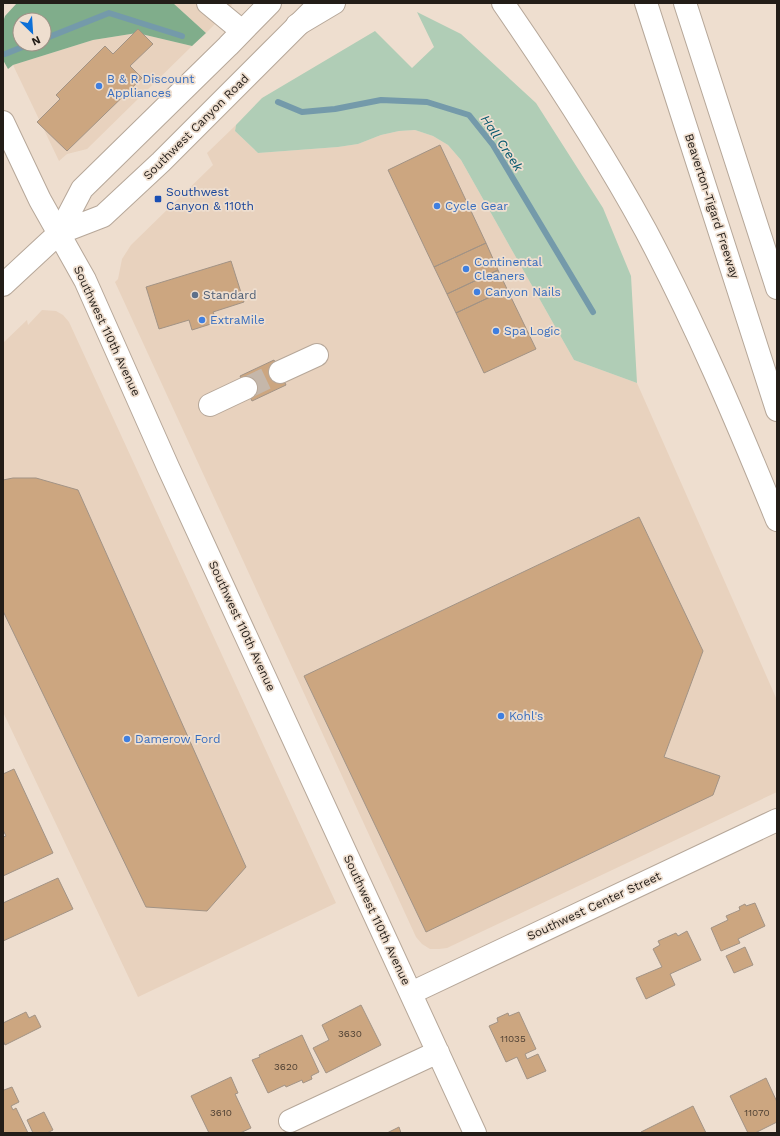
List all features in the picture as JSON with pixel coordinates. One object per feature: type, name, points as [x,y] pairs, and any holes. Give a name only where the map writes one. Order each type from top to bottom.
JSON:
[{"type":"main road","points":[[208,3],[242,31]]},
{"type":"main road","name":"Southwest Canyon Road","points":[[3,285],[59,233],[82,189],[270,3]]},
{"type":"main road","name":"Southwest Canyon Road","points":[[59,233],[103,216],[161,162],[297,25],[321,3]]},
{"type":"main road","points":[[297,25],[334,3]]},
{"type":"main road","points":[[503,3],[599,148],[646,232],[709,358],[777,520]]},
{"type":"main road","name":"Beaverton-Tigard Freeway","points":[[646,3],[777,410]]},
{"type":"main road","points":[[685,3],[777,288]]},
{"type":"main road","name":"Southwest 110th Avenue","points":[[3,122],[40,200],[85,280],[171,472],[475,1133]]},
{"type":"main road","points":[[280,372],[317,355]]},
{"type":"main road","points":[[210,405],[246,388]]},
{"type":"main road","name":"Southwest Center Street","points":[[411,993],[777,820]]},
{"type":"main road","points":[[290,1120],[438,1052]]},
{"type":"shaded area","points":[[173,3],[233,3],[228,11],[206,33]]},
{"type":"shaded area","points":[[137,33],[192,46],[87,149],[67,154],[59,161],[13,65],[93,40]]},
{"type":"shaded area","points":[[236,125],[235,131],[258,153],[338,147],[358,144],[381,135],[399,131],[415,130],[433,136],[448,145],[461,160],[574,360],[637,383],[777,700],[777,792],[447,948],[430,949],[422,944],[416,937],[115,282],[118,279],[122,259],[131,245],[213,165],[207,153]]},
{"type":"shaded area","points":[[42,310],[56,311],[63,315],[69,322],[336,903],[138,997],[3,712],[3,343],[27,320],[28,325]]},
{"type":"green space","points":[[17,3],[173,3],[206,33],[192,46],[137,33],[93,40],[13,65],[8,69],[3,60],[3,22],[5,16]]},
{"type":"green space","points":[[417,12],[461,34],[536,103],[603,208],[631,276],[637,383],[574,360],[461,160],[448,145],[433,136],[415,130],[399,131],[381,135],[358,144],[338,147],[258,153],[235,131],[236,125],[262,98],[375,31],[412,68],[434,47]]},
{"type":"building","name":"B & R Discount Appliances","points":[[138,29],[153,44],[130,66],[142,78],[67,151],[37,122],[60,99],[56,95],[105,46],[113,54]]},
{"type":"building","name":"Cycle Gear","points":[[440,145],[486,243],[434,267],[388,170]]},
{"type":"building","name":"Continental Cleaners","points":[[486,243],[498,270],[447,294],[434,267]]},
{"type":"building","name":"Standard","points":[[231,261],[244,302],[213,312],[217,322],[192,330],[189,320],[159,329],[146,287]]},
{"type":"building","name":"Canyon Nails","points":[[498,270],[507,289],[456,313],[447,294]]},
{"type":"building","name":"Spa Logic","points":[[507,289],[536,349],[484,373],[456,313]]},
{"type":"building","points":[[274,360],[286,385],[252,401],[240,376]]},
{"type":"building","name":"Damerow Ford","points":[[13,478],[36,478],[78,490],[246,867],[207,911],[146,907],[3,611],[3,480]]},
{"type":"building","name":"Kohl's","points":[[639,517],[703,651],[664,757],[720,776],[713,795],[426,932],[304,676]]},
{"type":"building","points":[[14,769],[53,853],[3,876],[3,837],[6,836],[3,830],[3,774]]},
{"type":"building","points":[[58,878],[73,909],[3,941],[3,903]]},
{"type":"building","points":[[755,903],[765,926],[738,939],[740,943],[721,951],[711,928],[728,920],[726,916],[740,910],[739,907],[745,904],[746,906]]},
{"type":"building","points":[[687,931],[701,960],[670,974],[675,985],[646,999],[636,978],[662,967],[653,949],[660,945],[658,941],[676,933],[678,936]]},
{"type":"building","points":[[745,947],[753,965],[734,973],[726,956]]},
{"type":"building","points":[[361,1005],[381,1045],[326,1073],[313,1048],[329,1040],[322,1025]]},
{"type":"building","points":[[26,1012],[29,1018],[35,1015],[41,1027],[5,1045],[3,1040],[3,1023]]},
{"type":"building","points":[[519,1012],[536,1049],[525,1054],[527,1059],[538,1054],[546,1071],[527,1079],[517,1057],[506,1062],[489,1026],[498,1022],[497,1018],[508,1013],[509,1016]]},
{"type":"building","points":[[302,1035],[319,1072],[311,1076],[312,1079],[303,1083],[302,1080],[286,1087],[285,1085],[268,1093],[252,1060],[260,1057],[259,1055]]},
{"type":"building","points":[[231,1077],[238,1093],[235,1094],[251,1128],[240,1133],[209,1133],[191,1096]]},
{"type":"building","points":[[766,1078],[777,1102],[777,1122],[755,1133],[748,1133],[730,1096]]},
{"type":"building","points":[[12,1087],[19,1102],[11,1106],[13,1110],[16,1108],[28,1133],[3,1133],[3,1089]]},
{"type":"building","points":[[693,1106],[706,1133],[641,1133],[641,1132]]},
{"type":"building","points":[[44,1112],[53,1130],[47,1133],[33,1133],[27,1120]]},
{"type":"building","points":[[399,1127],[401,1133],[387,1133]]},
{"type":"waterway","name":"Hall Creek","points":[[52,36],[109,13],[182,36]]},
{"type":"waterway","name":"Hall Creek","points":[[5,54],[12,51]]},
{"type":"waterway","name":"Hall Creek","points":[[278,102],[302,112],[335,109],[381,100],[427,102],[469,115],[493,145],[593,312]]},
{"type":"tunnel","points":[[246,388],[280,372]]},
{"type":"place","name":"B & R Discount Appliances","points":[[99,86]]},
{"type":"place","name":"Southwest Canyon & 110th","points":[[158,199]]},
{"type":"place","name":"Cycle Gear","points":[[437,206]]},
{"type":"place","name":"Continental Cleaners","points":[[466,269]]},
{"type":"place","name":"Canyon Nails","points":[[477,292]]},
{"type":"place","name":"Standard","points":[[195,295]]},
{"type":"place","name":"ExtraMile","points":[[202,320]]},
{"type":"place","name":"Spa Logic","points":[[496,331]]},
{"type":"place","name":"Kohl's","points":[[501,716]]},
{"type":"place","name":"Damerow Ford","points":[[127,739]]}]
